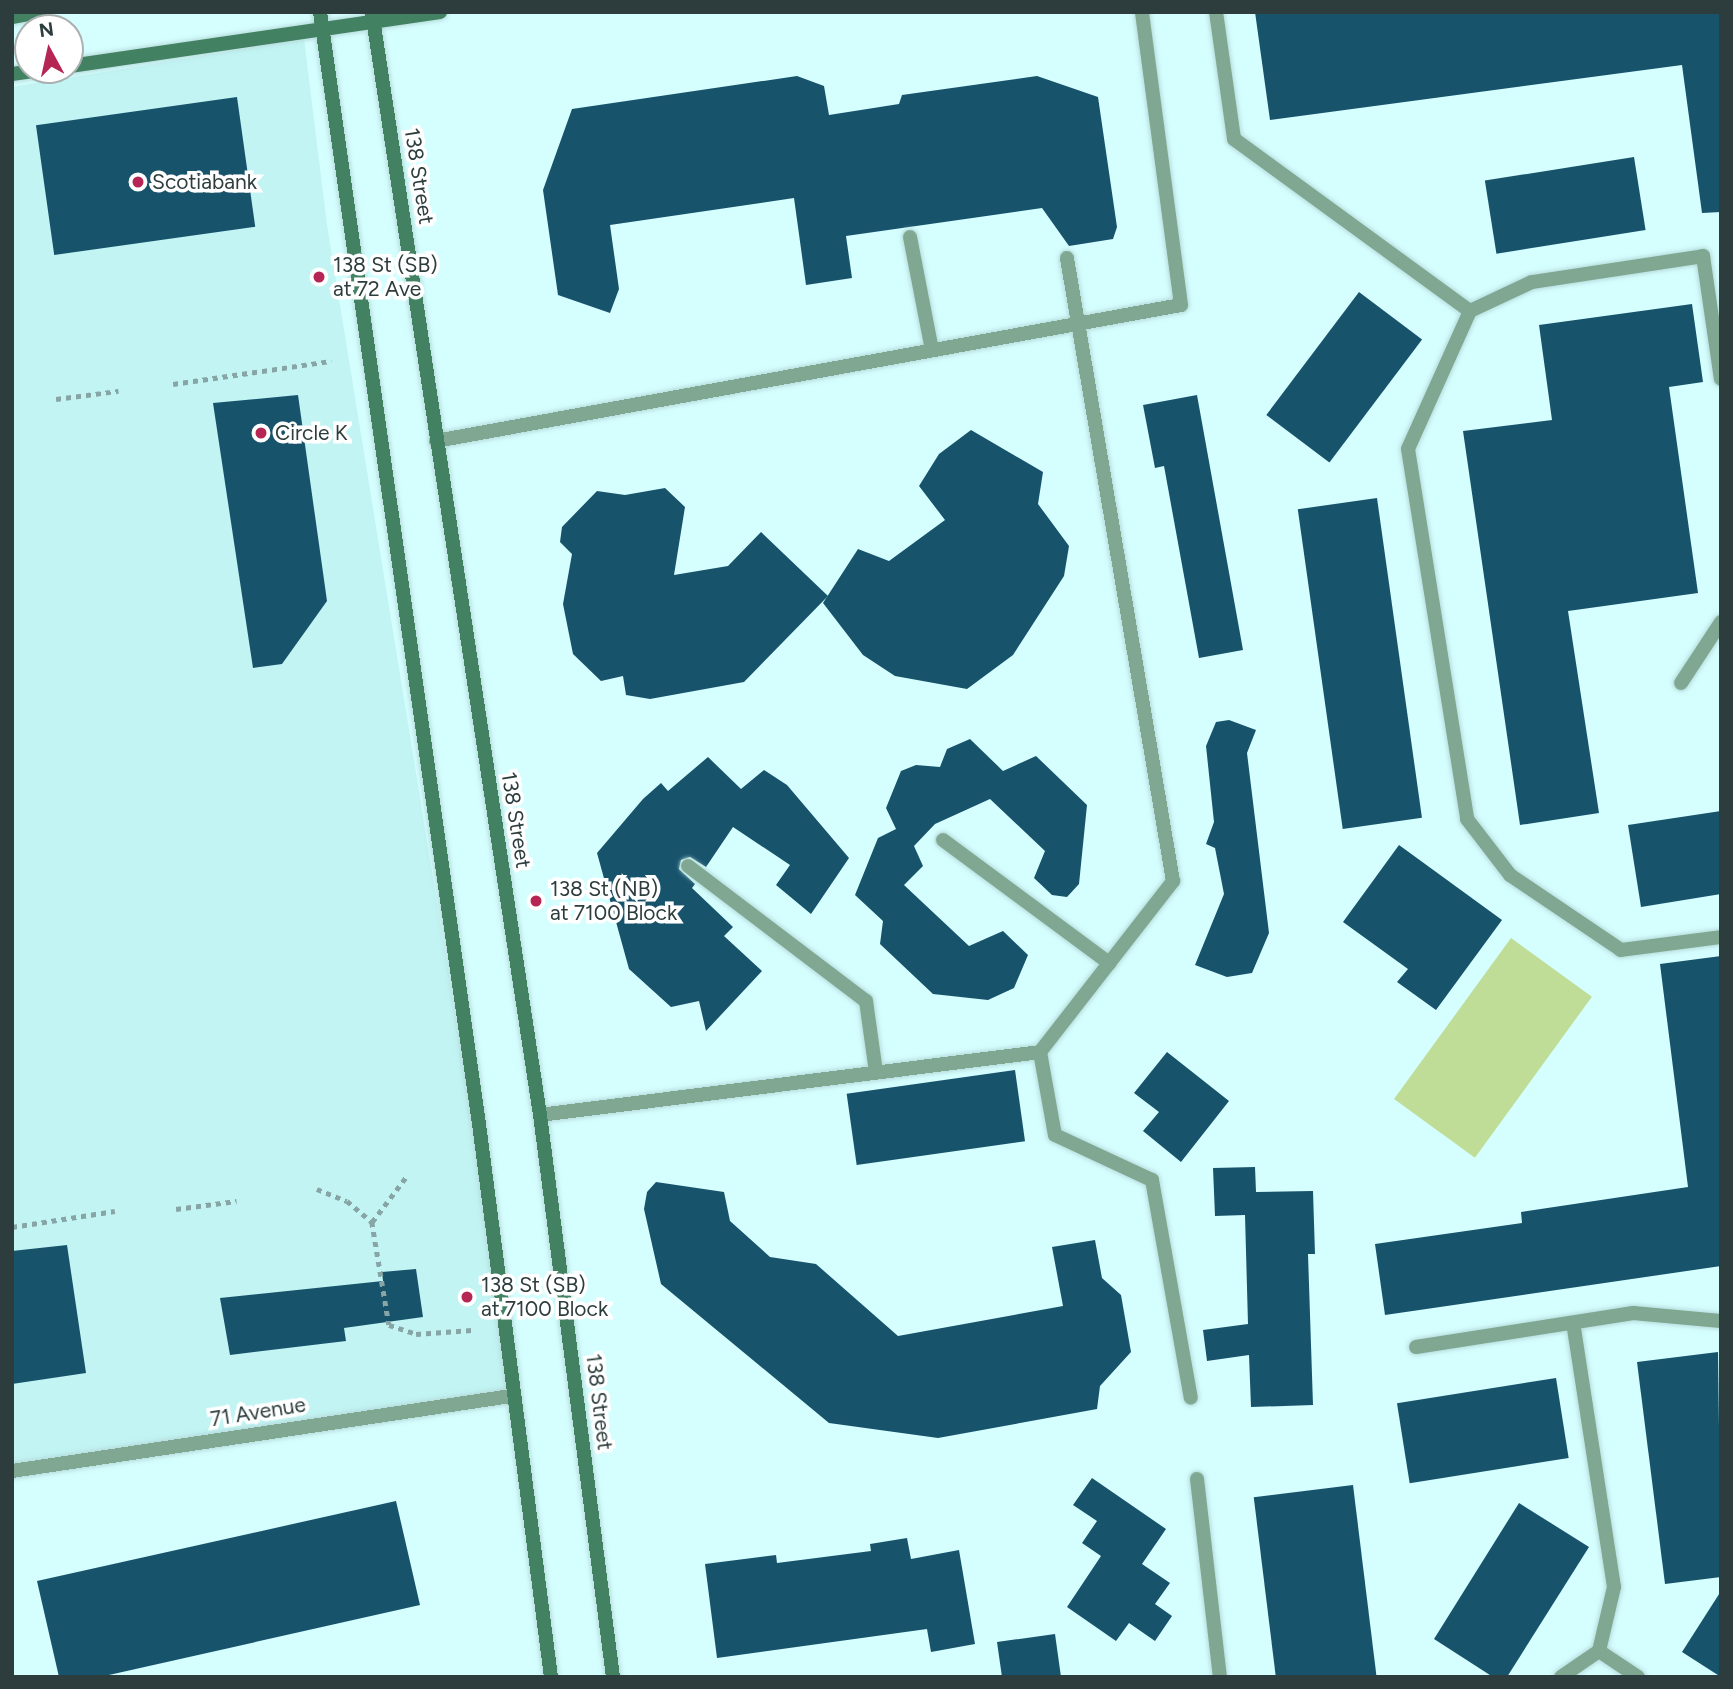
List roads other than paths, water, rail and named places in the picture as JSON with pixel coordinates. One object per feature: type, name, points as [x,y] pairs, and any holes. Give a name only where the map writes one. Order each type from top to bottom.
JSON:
[{"type":"main road","points":[[12,17],[41,12]]},
{"type":"main road","points":[[320,12],[479,1124],[511,1396],[551,1677]]},
{"type":"main road","points":[[84,64],[322,29],[373,17],[440,12]]},
{"type":"main road","name":"138 Street","points":[[373,17],[540,1115],[613,1677]]},
{"type":"street","points":[[436,441],[932,350],[1081,326],[1181,305],[1142,12]]},
{"type":"street","points":[[1216,12],[1234,139],[1470,311]]},
{"type":"street","points":[[910,237],[932,350]]},
{"type":"street","points":[[1721,379],[1703,256],[1532,282],[1470,311],[1408,449],[1467,819],[1510,875],[1620,950],[1721,937]]},
{"type":"street","points":[[540,1115],[1040,1052],[1172,881],[1081,326],[1067,258]]},
{"type":"street","points":[[1681,683],[1721,622]]},
{"type":"street","points":[[943,840],[1109,963]]},
{"type":"street","points":[[688,866],[866,1001],[876,1072]]},
{"type":"street","points":[[1040,1052],[1055,1135],[1152,1180],[1191,1398]]},
{"type":"street","points":[[1416,1347],[1633,1313],[1721,1321]]},
{"type":"street","points":[[1561,1677],[1599,1651],[1614,1587],[1573,1323]]},
{"type":"street","name":"71 Avenue","points":[[12,1471],[511,1396]]},
{"type":"street","points":[[1197,1479],[1220,1677]]},
{"type":"street","points":[[1599,1651],[1638,1677]]},
{"type":"place","name":"Scotiabank","points":[[138,182]]},
{"type":"place","name":"138 St (SB) at 72 Ave","points":[[319,277]]},
{"type":"place","name":"Circle K","points":[[261,433]]},
{"type":"place","name":"138 St (NB) at 7100 Block","points":[[536,901]]},
{"type":"place","name":"138 St (SB) at 7100 Block","points":[[467,1297]]}]
